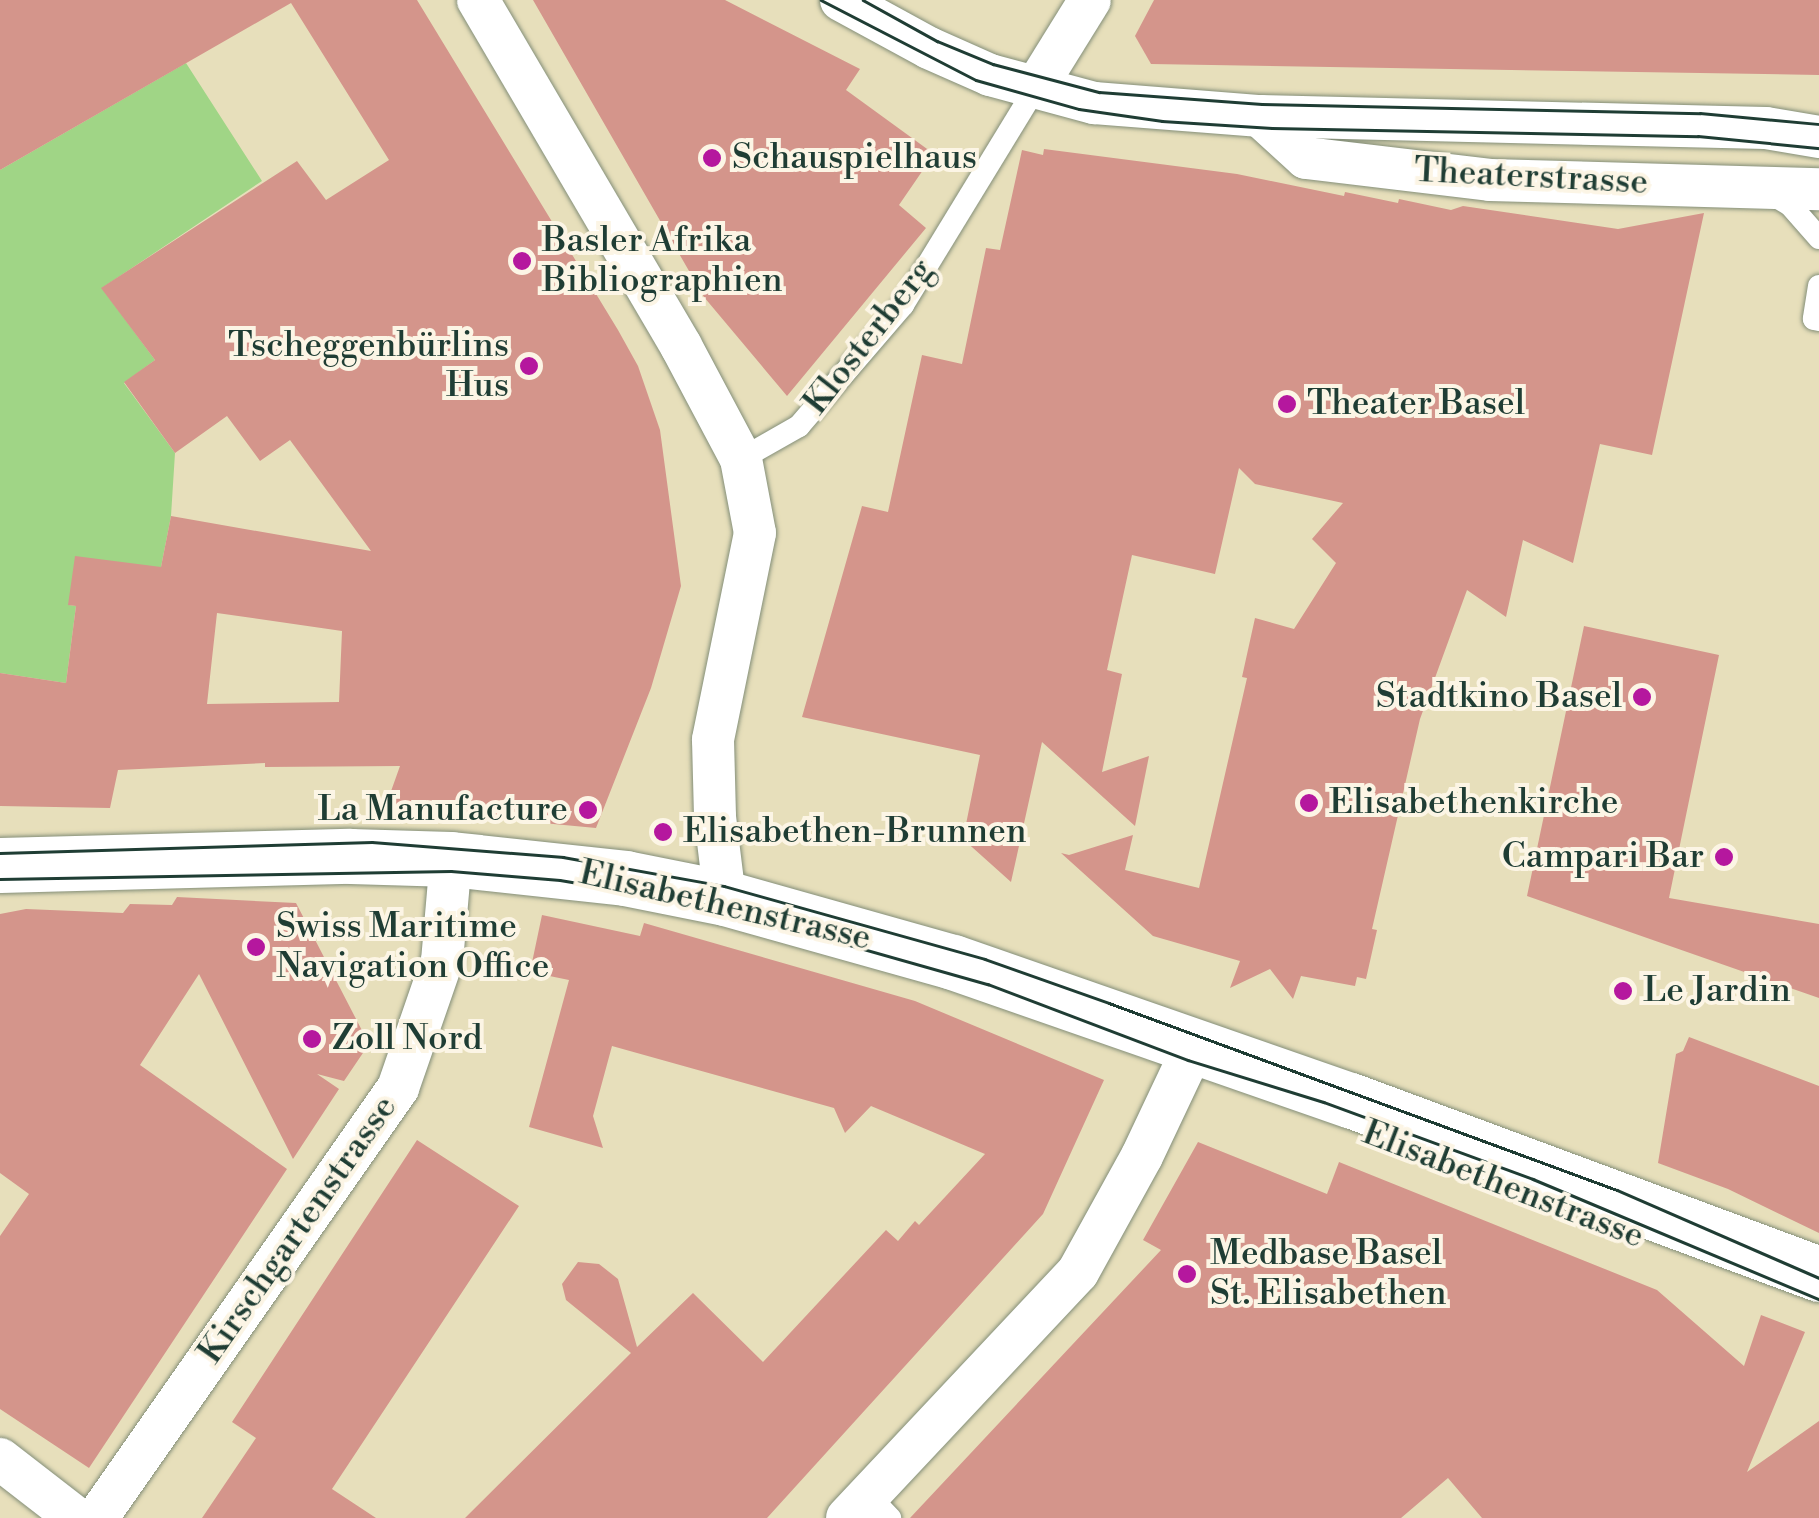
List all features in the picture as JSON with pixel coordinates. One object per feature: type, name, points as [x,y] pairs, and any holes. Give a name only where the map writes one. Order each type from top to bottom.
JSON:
[{"type":"street","points":[[478,0],[577,165],[741,459],[755,533],[713,740],[715,816],[725,898]]},
{"type":"street","name":"Theaterstrasse","points":[[840,0],[928,48],[990,74],[1094,103],[1260,116],[1766,128],[1819,137]]},
{"type":"street","points":[[1036,87],[1090,0]]},
{"type":"street","name":"Theaterstrasse","points":[[1260,116],[1306,158],[1490,180],[1819,189]]},
{"type":"street","name":"Elisabethenstrasse","points":[[0,864],[350,856],[451,858],[625,878],[725,898],[953,962],[1819,1274]]},
{"type":"street","name":"Kirschgartenstrasse","points":[[97,1518],[398,1088],[442,961],[451,858]]},
{"type":"street","points":[[868,1510],[1078,1272],[1142,1156],[1194,1046]]},
{"type":"street","name":"Elisabethenstrasse","points":[[1194,1046],[1356,1130],[1819,1309]]},
{"type":"street","points":[[0,1458],[76,1518]]},
{"type":"lane","name":"Klosterberg","points":[[741,459],[799,426],[903,305],[1036,87]]},
{"type":"lane","points":[[1759,186],[1790,206],[1819,238]]},
{"type":"lane","points":[[1819,286],[1814,319],[1819,320]]},
{"type":"green space","points":[[186,63],[262,181],[102,288],[155,360],[124,383],[175,453],[171,516],[161,567],[69,605],[76,606],[66,683],[0,673],[0,170]]},
{"type":"building","points":[[0,0],[417,0],[618,330],[638,366],[660,430],[681,586],[651,688],[596,828],[385,808],[400,766],[265,767],[265,763],[118,770],[110,808],[0,806],[0,673],[66,683],[76,606],[68,605],[75,556],[161,567],[171,516],[371,551],[290,440],[260,461],[227,416],[175,453],[124,382],[155,360],[101,288],[297,161],[326,200],[389,160],[291,3],[0,170]],"holes":[[[217,613],[342,631],[339,702],[207,704]]]},
{"type":"building","points":[[533,0],[725,0],[860,69],[846,90],[934,154],[899,205],[926,228],[787,396],[704,297]]},
{"type":"building","points":[[1154,0],[1819,0],[1819,75],[1151,64],[1135,36]]},
{"type":"building","name":"Theater Basel","points":[[1044,149],[1237,174],[1344,196],[1345,192],[1398,203],[1399,199],[1451,210],[1463,206],[1618,229],[1704,213],[1652,455],[1600,444],[1573,563],[1523,540],[1506,617],[1467,590],[1420,719],[1372,929],[1377,930],[1366,979],[1357,977],[1355,986],[1301,976],[1293,999],[1270,969],[1230,988],[1240,961],[1153,936],[1061,853],[1069,855],[1133,835],[1125,870],[1199,888],[1247,678],[1242,677],[1255,618],[1294,629],[1336,563],[1312,539],[1343,503],[1255,484],[1239,468],[1215,574],[1132,555],[1107,670],[1122,674],[1102,772],[1149,756],[1135,826],[1042,742],[1011,882],[963,839],[980,755],[802,717],[862,506],[888,512],[922,355],[962,364],[986,248],[1000,250],[1022,150],[1043,155]]},
{"type":"building","points":[[1584,626],[1719,655],[1669,898],[1819,924],[1819,998],[1527,896]]},
{"type":"building","points":[[177,897],[296,903],[369,1044],[344,1081],[317,1074],[339,1089],[293,1159],[199,974],[140,1065],[287,1169],[89,1468],[0,1409],[0,1236],[29,1194],[0,1173],[0,914],[26,909],[123,913],[130,904],[172,905]]},
{"type":"building","points":[[542,915],[640,936],[644,923],[915,1001],[1104,1080],[1043,1214],[767,1518],[465,1518],[631,1353],[566,1300],[562,1284],[578,1262],[599,1264],[618,1279],[637,1347],[693,1293],[763,1362],[886,1230],[898,1241],[915,1221],[919,1225],[985,1154],[871,1106],[845,1133],[834,1108],[612,1046],[593,1116],[603,1148],[529,1127],[569,980],[530,972]]},
{"type":"building","points":[[1689,1037],[1819,1086],[1819,1233],[1728,1189],[1658,1163],[1676,1054],[1683,1051]]},
{"type":"building","points":[[417,1140],[519,1206],[332,1489],[376,1518],[202,1518],[256,1438],[232,1422]]},
{"type":"building","points":[[1198,1142],[1327,1194],[1339,1162],[1657,1290],[1744,1366],[1761,1315],[1805,1332],[1747,1472],[1819,1421],[1819,1518],[1482,1518],[1448,1478],[1401,1518],[910,1518],[1161,1250],[1143,1240]]},
{"type":"tram line","points":[[821,0],[976,80],[1079,109],[1162,121],[1272,128],[1698,136],[1819,148]]},
{"type":"tram line","points":[[863,0],[937,41],[993,64],[1099,92],[1262,104],[1700,113],[1819,124]]},
{"type":"tram line","points":[[0,853],[372,842],[563,857],[724,886],[985,959],[1109,1003],[1617,1190],[1819,1278]]},
{"type":"tram line","points":[[0,879],[451,871],[560,880],[708,905],[988,984],[1188,1060],[1324,1102],[1533,1179],[1819,1299]]},
{"type":"place","name":"Schauspielhaus","points":[[712,158]]},
{"type":"place","name":"Basler Afrika Bibliographien","points":[[522,261]]},
{"type":"place","name":"Tscheggenbürlins Hus","points":[[529,366]]},
{"type":"place","name":"Theater Basel","points":[[1287,404]]},
{"type":"place","name":"Stadtkino Basel","points":[[1642,697]]},
{"type":"place","name":"Elisabethenkirche","points":[[1309,803]]},
{"type":"place","name":"La Manufacture","points":[[588,810]]},
{"type":"place","name":"Elisabethen-Brunnen","points":[[663,832]]},
{"type":"place","name":"Campari Bar","points":[[1724,857]]},
{"type":"place","name":"Swiss Maritime Navigation Office","points":[[256,947]]},
{"type":"place","name":"Le Jardin","points":[[1623,991]]},
{"type":"place","name":"Zoll Nord","points":[[312,1039]]},
{"type":"place","name":"Medbase Basel St. Elisabethen","points":[[1187,1274]]}]
